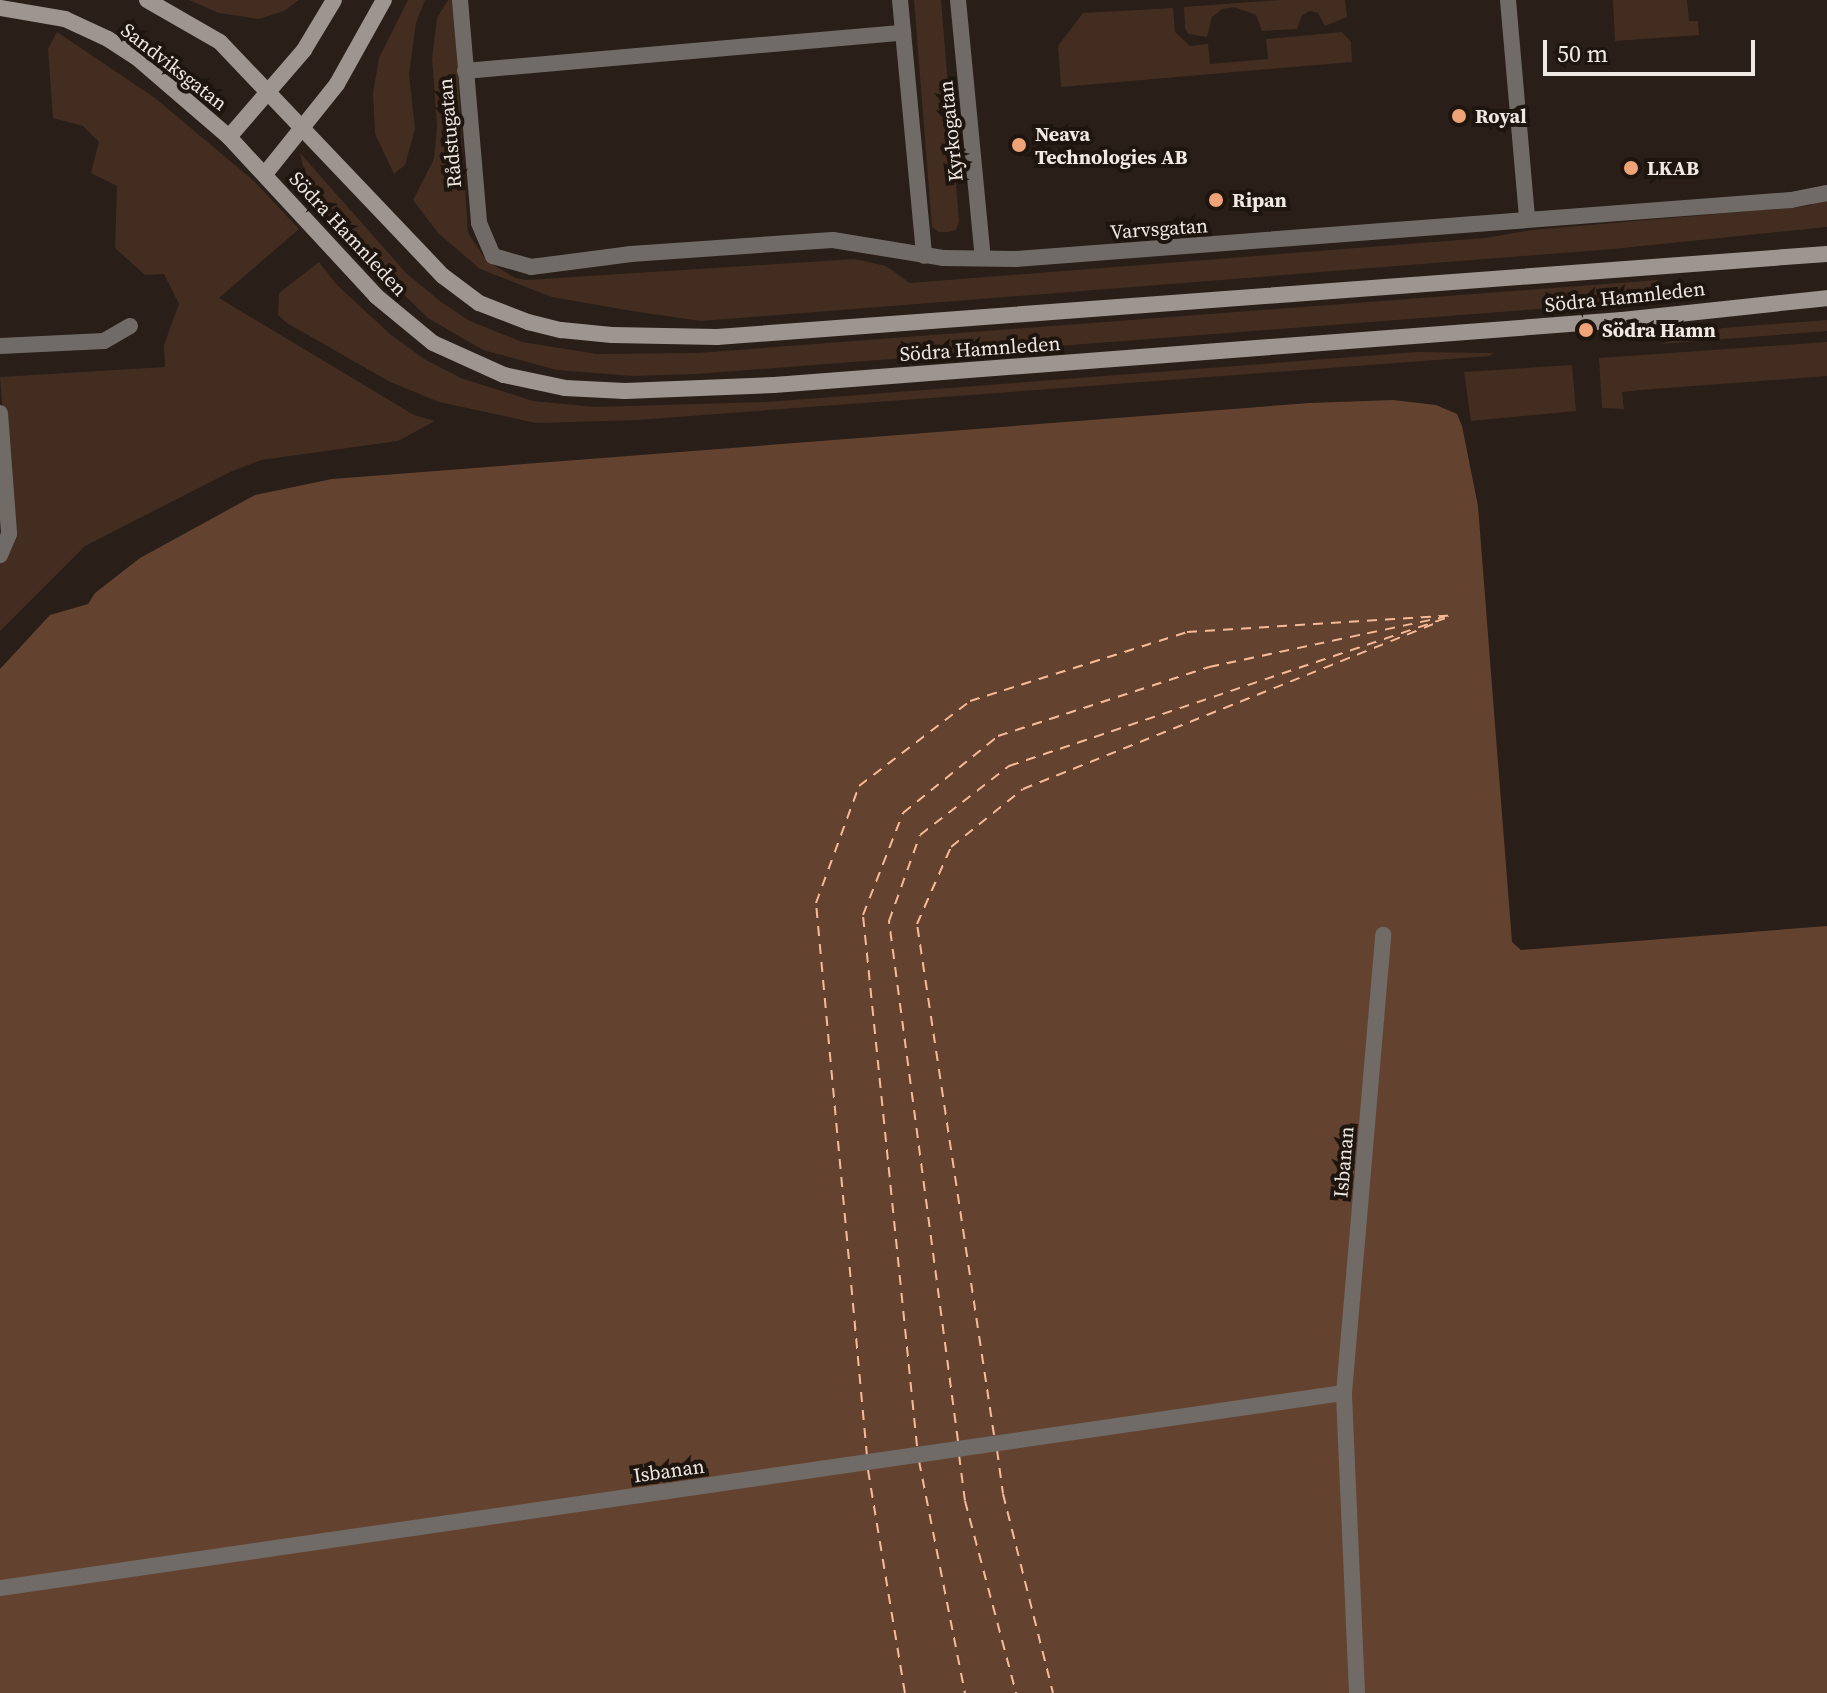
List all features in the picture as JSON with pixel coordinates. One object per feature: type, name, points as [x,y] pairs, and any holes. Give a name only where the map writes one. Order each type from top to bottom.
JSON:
[{"type":"main road","name":"Sandviksgatan","points":[[147,0],[220,42],[269,91]]},
{"type":"main road","points":[[229,137],[304,50],[334,0]]},
{"type":"main road","points":[[265,174],[337,84],[384,0]]},
{"type":"main road","name":"Sandviksgatan","points":[[0,8],[45,13],[108,39],[145,64],[229,137]]},
{"type":"main road","name":"Södra Hamnleden","points":[[269,91],[423,257],[479,303],[528,322],[612,335],[717,337],[1827,254]]},
{"type":"main road","name":"Södra Hamnleden","points":[[229,137],[376,296],[433,343],[504,375],[565,388],[625,391],[774,385],[1622,320],[1827,298]]},
{"type":"street","name":"Rådstugatan","points":[[460,0],[479,223],[496,257]]},
{"type":"street","name":"Kyrkogatan","points":[[900,0],[924,256]]},
{"type":"street","name":"Kyrkogatan","points":[[958,0],[983,258]]},
{"type":"street","points":[[1508,0],[1527,219]]},
{"type":"street","points":[[465,71],[903,33]]},
{"type":"street","name":"Varvsgatan","points":[[496,257],[531,267],[631,254],[833,240],[924,256],[983,258],[1110,253],[1791,200],[1827,193]]},
{"type":"street","points":[[0,346],[104,341],[130,326]]},
{"type":"street","points":[[0,413],[9,534],[0,555]]},
{"type":"street","name":"Isbanan","points":[[1357,1693],[1344,1393],[1383,935]]},
{"type":"street","name":"Isbanan","points":[[0,1588],[1344,1393]]},
{"type":"shaded area","points":[[189,0],[299,0],[284,11],[259,19],[219,13]]},
{"type":"shaded area","points":[[408,0],[425,0],[416,23],[409,74],[415,129],[405,165],[394,174],[375,134],[373,93],[379,58]]},
{"type":"shaded area","points":[[448,0],[453,0],[468,233],[486,260],[515,278],[527,280],[855,259],[886,266],[910,283],[1485,238],[1532,230],[1809,206],[1827,197],[1827,227],[1613,249],[701,321],[632,311],[552,297],[480,269],[438,233],[413,200],[434,159],[437,126],[432,59],[437,18]]},
{"type":"shaded area","points":[[914,0],[941,0],[959,221],[956,230],[948,232],[939,232],[932,227]]},
{"type":"shaded area","points":[[1279,0],[1345,0],[1347,17],[1325,26],[1318,13],[1310,11],[1302,15],[1297,29],[1262,31],[1256,15],[1234,7],[1222,9],[1212,17],[1207,37],[1188,34],[1185,28],[1184,7]]},
{"type":"shaded area","points":[[1613,0],[1687,0],[1689,21],[1698,21],[1699,35],[1615,41]]},
{"type":"shaded area","points":[[1173,8],[1175,32],[1190,46],[1208,44],[1210,64],[1268,59],[1266,39],[1342,32],[1351,42],[1352,62],[1061,87],[1058,46],[1083,13]]},
{"type":"shaded area","points":[[57,32],[155,98],[254,181],[299,229],[219,298],[414,415],[435,421],[398,441],[261,460],[230,472],[85,546],[0,631],[0,556],[7,465],[0,377],[165,367],[164,345],[179,304],[164,274],[145,275],[115,248],[117,186],[91,173],[99,142],[83,126],[53,118],[48,49]]},
{"type":"shaded area","points":[[300,153],[406,273],[441,302],[470,321],[522,342],[597,354],[697,353],[1658,280],[1662,291],[1616,303],[696,374],[633,376],[557,370],[483,350],[428,318],[332,225],[310,196]]},
{"type":"shaded area","points":[[319,262],[337,285],[390,334],[424,359],[461,378],[533,401],[595,407],[767,402],[1417,352],[1494,353],[1489,356],[637,420],[536,423],[439,402],[390,382],[287,323],[278,315],[279,293]]},
{"type":"shaded area","points":[[1827,320],[1827,331],[1659,344],[1723,328]]},
{"type":"shaded area","points":[[1827,342],[1827,376],[1622,392],[1624,409],[1602,408],[1599,358]]},
{"type":"shaded area","points":[[1572,365],[1576,411],[1471,421],[1464,372]]},
{"type":"shaded area","points":[[1393,400],[1436,405],[1457,414],[1462,426],[1478,506],[1512,942],[1521,950],[1827,926],[1827,1693],[0,1693],[0,669],[50,615],[88,604],[95,593],[140,558],[255,495],[332,479],[1309,403]]},
{"type":"ferry route","points":[[867,1456],[816,903],[859,786],[970,701],[1187,632],[1454,615]]},
{"type":"ferry route","points":[[917,1446],[863,915],[903,813],[998,736],[1209,667],[1445,617]]},
{"type":"ferry route","points":[[958,1441],[889,921],[920,835],[1009,766],[1449,617]]},
{"type":"ferry route","points":[[994,1435],[917,924],[951,847],[1023,789],[1435,623]]},
{"type":"ferry route","points":[[997,1450],[1003,1494],[1053,1693]]},
{"type":"ferry route","points":[[959,1455],[965,1501],[1016,1693]]},
{"type":"ferry route","points":[[919,1461],[965,1693]]},
{"type":"ferry route","points":[[868,1470],[905,1693]]},
{"type":"place","name":"Royal","points":[[1459,116]]},
{"type":"place","name":"Neava Technologies AB","points":[[1019,145]]},
{"type":"place","name":"LKAB","points":[[1631,168]]},
{"type":"place","name":"Ripan","points":[[1216,200]]},
{"type":"place","name":"Södra Hamn","points":[[1586,330]]}]
